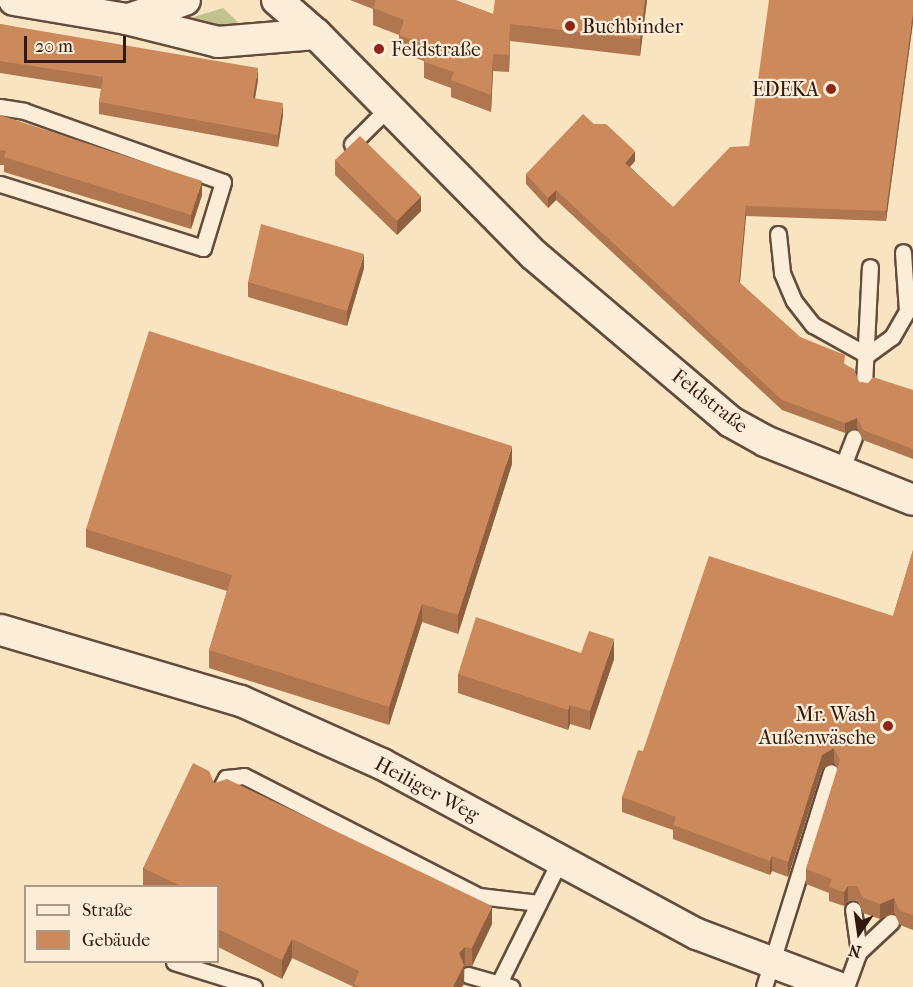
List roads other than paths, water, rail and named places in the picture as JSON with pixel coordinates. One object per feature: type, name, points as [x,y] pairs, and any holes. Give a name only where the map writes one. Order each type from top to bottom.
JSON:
[{"type":"street","points":[[14,0],[126,20],[218,42],[316,34],[302,0]]},
{"type":"street","points":[[126,20],[185,0]]},
{"type":"street","name":"Feldstraße","points":[[277,0],[316,34],[534,255],[723,415],[765,441],[913,501]]},
{"type":"street","name":"Heiliger Weg","points":[[0,630],[241,701],[382,764],[697,934],[768,975],[837,987]]},
{"type":"lane","points":[[0,107],[24,111],[223,182],[203,248],[0,184]]},
{"type":"lane","points":[[352,144],[388,108]]},
{"type":"lane","points":[[778,234],[782,273],[794,301],[813,325],[867,355]]},
{"type":"lane","points":[[867,355],[892,337],[906,311],[903,252]]},
{"type":"lane","points":[[864,384],[870,267]]},
{"type":"lane","points":[[841,471],[854,437]]},
{"type":"lane","points":[[768,975],[831,772]]},
{"type":"lane","points":[[218,793],[226,778],[244,776],[479,896],[539,903]]},
{"type":"lane","points":[[468,975],[502,986],[560,860]]},
{"type":"lane","points":[[853,909],[859,952]]},
{"type":"lane","points":[[846,987],[859,952],[891,922]]},
{"type":"lane","points":[[177,963],[254,987]]},
{"type":"place","name":"Buchbinder","points":[[570,26]]},
{"type":"place","name":"Feldstraße","points":[[379,49]]},
{"type":"place","name":"EDEKA","points":[[831,89]]},
{"type":"place","name":"Mr. Wash Außenwäsche","points":[[888,726]]}]
